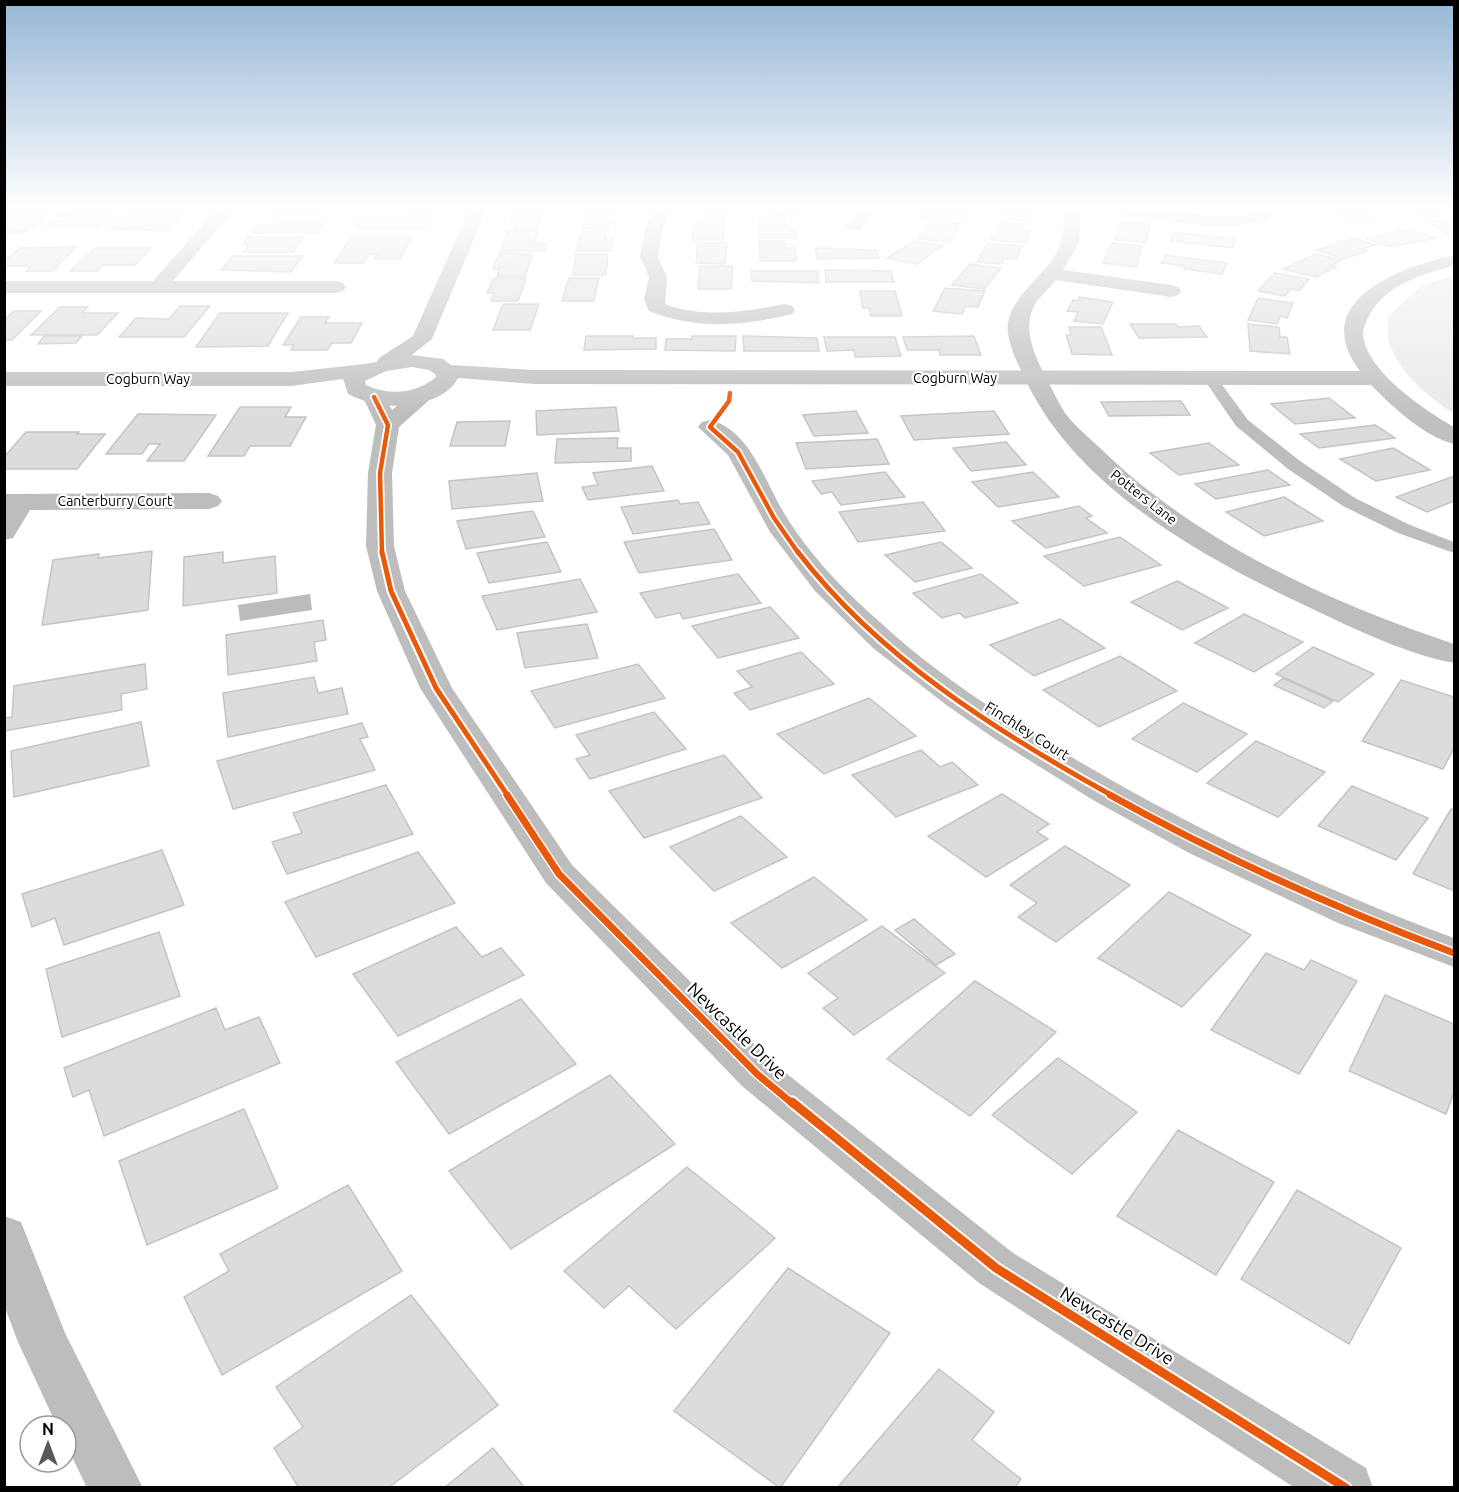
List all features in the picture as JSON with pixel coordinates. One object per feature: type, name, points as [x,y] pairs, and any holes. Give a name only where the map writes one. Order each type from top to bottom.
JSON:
[{"type":"street","points":[[158,287],[165,280]]},
{"type":"street","points":[[371,395],[387,363],[422,339],[448,280]]},
{"type":"street","points":[[658,280],[654,299],[656,307],[670,314],[687,318],[729,318],[784,310]]},
{"type":"street","name":"Potters Lane","points":[[1046,280],[1023,307],[1018,333],[1021,345],[1036,378],[1063,425],[1103,465],[1151,507],[1211,545],[1292,589],[1375,627],[1455,654]]},
{"type":"street","points":[[1091,280],[1171,291]]},
{"type":"street","points":[[1398,280],[1373,295],[1359,312],[1353,334],[1362,358],[1376,378],[1397,399],[1455,437]]},
{"type":"street","points":[[4,287],[336,287]]},
{"type":"street","points":[[422,339],[436,379]]},
{"type":"street","points":[[387,363],[412,361],[436,379]]},
{"type":"street","name":"Cogburn Way","points":[[4,379],[291,379],[371,395],[400,398],[436,379],[510,382],[534,377],[1376,378]]},
{"type":"street","points":[[371,395],[436,379]]},
{"type":"street","name":"Newcastle Drive","points":[[371,395],[380,473],[380,546],[391,591],[436,688],[559,874],[757,1074],[996,1268],[1346,1488]]},
{"type":"street","name":"Finchley Court","points":[[710,427],[737,451],[774,519],[812,571],[861,621],[910,664],[988,722],[1089,783],[1223,857],[1385,928],[1455,953]]},
{"type":"street","name":"Canterburry Court","points":[[13,502],[209,501]]},
{"type":"street","points":[[4,532],[13,502]]},
{"type":"street","points":[[4,1237],[43,1342],[116,1488]]},
{"type":"lane","points":[[1210,378],[1242,423],[1294,465],[1349,502],[1404,529],[1455,548]]},
{"type":"shaded area","points":[[1439,280],[1454,280],[1454,414],[1425,392],[1409,376],[1395,356],[1388,338],[1388,316],[1422,285]]},
{"type":"shaded area","points":[[310,594],[312,610],[240,621],[238,605]]},
{"type":"building","points":[[493,280],[525,280],[518,301],[491,301],[494,293],[487,293]]},
{"type":"building","points":[[569,280],[599,280],[594,301],[562,301]]},
{"type":"building","points":[[699,280],[732,280],[731,289],[698,289]]},
{"type":"building","points":[[818,280],[819,283],[752,281]]},
{"type":"building","points":[[826,280],[893,280],[894,282],[826,282]]},
{"type":"building","points":[[957,280],[992,280],[984,289],[952,285]]},
{"type":"building","points":[[1269,280],[1308,280],[1299,291],[1291,289],[1285,296],[1258,291]]},
{"type":"building","points":[[945,288],[985,291],[978,307],[966,306],[962,314],[933,311]]},
{"type":"building","points":[[860,291],[895,291],[902,316],[871,316],[869,308],[863,308]]},
{"type":"building","points":[[1079,297],[1113,302],[1103,324],[1074,321],[1078,312],[1067,311],[1073,300],[1078,301]]},
{"type":"building","points":[[1258,298],[1293,303],[1287,318],[1280,316],[1277,324],[1248,320]]},
{"type":"building","points":[[503,304],[539,304],[530,330],[493,330]]},
{"type":"building","points":[[180,306],[210,306],[184,337],[119,337],[136,318],[169,319]]},
{"type":"building","points":[[60,307],[88,307],[82,313],[118,313],[97,335],[31,335]]},
{"type":"building","points":[[14,311],[41,311],[12,340],[4,340],[4,320]]},
{"type":"building","points":[[220,313],[288,313],[268,346],[196,347]]},
{"type":"building","points":[[301,317],[329,317],[325,323],[362,323],[351,343],[332,343],[327,350],[291,350],[294,345],[283,345]]},
{"type":"building","points":[[1130,324],[1199,326],[1207,337],[1139,338]]},
{"type":"building","points":[[1248,324],[1279,327],[1280,337],[1287,337],[1290,354],[1250,351]]},
{"type":"building","points":[[1069,327],[1101,327],[1112,355],[1072,354],[1066,335],[1071,335]]},
{"type":"building","points":[[44,336],[82,336],[76,343],[38,344]]},
{"type":"building","points":[[586,336],[656,338],[656,349],[584,350]]},
{"type":"building","points":[[692,336],[736,336],[735,351],[665,350],[666,339],[692,339]]},
{"type":"building","points":[[743,336],[817,338],[819,351],[744,351]]},
{"type":"building","points":[[974,336],[981,355],[940,355],[939,350],[907,350],[903,337]]},
{"type":"building","points":[[824,337],[895,337],[901,356],[855,357],[854,350],[827,351]]},
{"type":"building","points":[[1329,398],[1355,418],[1295,424],[1271,404]]},
{"type":"building","points":[[1181,401],[1190,415],[1109,416],[1101,402]]},
{"type":"building","points":[[240,407],[291,407],[285,417],[306,417],[290,446],[250,446],[244,456],[208,456]]},
{"type":"building","points":[[616,407],[619,431],[537,435],[536,411]]},
{"type":"building","points":[[856,411],[868,433],[814,436],[803,415]]},
{"type":"building","points":[[994,411],[1009,434],[914,440],[901,416]]},
{"type":"building","points":[[138,414],[216,415],[184,461],[147,461],[160,444],[149,444],[142,454],[106,454]]},
{"type":"building","points":[[510,421],[505,446],[450,446],[457,422]]},
{"type":"building","points":[[1375,425],[1395,438],[1319,448],[1300,434]]},
{"type":"building","points":[[26,432],[105,434],[77,469],[4,469],[4,457]]},
{"type":"building","points":[[618,438],[617,448],[631,448],[631,461],[555,463],[557,439]]},
{"type":"building","points":[[877,439],[889,464],[806,469],[796,443]]},
{"type":"building","points":[[1006,442],[1026,465],[971,471],[953,448]]},
{"type":"building","points":[[1209,443],[1239,465],[1179,475],[1150,453]]},
{"type":"building","points":[[1393,448],[1430,470],[1376,481],[1340,459]]},
{"type":"building","points":[[652,466],[664,491],[588,500],[582,487],[598,485],[593,473]]},
{"type":"building","points":[[1268,470],[1290,485],[1216,499],[1195,484]]},
{"type":"building","points":[[885,472],[905,497],[841,505],[832,492],[821,494],[812,481]]},
{"type":"building","points":[[1033,472],[1059,497],[998,507],[972,482]]},
{"type":"building","points":[[537,473],[543,501],[452,509],[449,481]]},
{"type":"building","points":[[1454,476],[1454,501],[1427,512],[1396,497]]},
{"type":"building","points":[[1284,497],[1323,521],[1264,536],[1226,512]]},
{"type":"building","points":[[678,500],[680,504],[698,502],[710,524],[633,534],[621,507]]},
{"type":"building","points":[[923,502],[945,531],[858,542],[839,512]]},
{"type":"building","points":[[1079,506],[1092,516],[1086,518],[1107,533],[1046,548],[1012,521]]},
{"type":"building","points":[[533,511],[545,537],[466,549],[457,521]]},
{"type":"building","points":[[714,529],[732,560],[639,573],[624,542]]},
{"type":"building","points":[[1120,537],[1161,565],[1084,586],[1044,556]]},
{"type":"building","points":[[547,542],[561,572],[489,583],[477,553]]},
{"type":"building","points":[[941,542],[972,568],[915,582],[885,555]]},
{"type":"building","points":[[152,551],[148,610],[42,625],[53,560],[99,554],[98,558]]},
{"type":"building","points":[[223,552],[223,563],[275,556],[277,593],[183,606],[184,557]]},
{"type":"building","points":[[738,574],[761,603],[683,619],[680,613],[656,618],[640,593]]},
{"type":"building","points":[[981,574],[1018,603],[965,618],[959,613],[942,618],[913,593]]},
{"type":"building","points":[[580,579],[597,612],[497,630],[482,596]]},
{"type":"building","points":[[1177,581],[1228,608],[1182,630],[1131,602]]},
{"type":"building","points":[[770,607],[799,638],[718,658],[692,626]]},
{"type":"building","points":[[1244,614],[1303,642],[1254,672],[1195,643]]},
{"type":"building","points":[[1060,619],[1105,648],[1034,676],[990,645]]},
{"type":"building","points":[[323,620],[326,640],[314,642],[317,661],[228,675],[226,635]]},
{"type":"building","points":[[587,624],[598,658],[525,668],[517,633]]},
{"type":"building","points":[[1313,647],[1374,674],[1338,702],[1276,674]]},
{"type":"building","points":[[801,652],[834,684],[750,710],[734,693],[752,687],[737,671]]},
{"type":"building","points":[[1120,656],[1177,691],[1099,727],[1043,690]]},
{"type":"building","points":[[145,664],[147,689],[121,694],[122,710],[4,731],[5,718],[12,717],[14,686]]},
{"type":"building","points":[[638,664],[665,698],[555,728],[531,691]]},
{"type":"building","points":[[314,677],[318,693],[342,688],[348,714],[228,737],[223,693]]},
{"type":"building","points":[[1283,678],[1333,701],[1324,708],[1274,685]]},
{"type":"building","points":[[1401,680],[1454,697],[1454,748],[1443,769],[1362,741]]},
{"type":"building","points":[[869,698],[916,736],[824,774],[777,734]]},
{"type":"building","points":[[1183,703],[1247,734],[1197,772],[1132,739]]},
{"type":"building","points":[[654,712],[686,749],[590,779],[576,759],[590,755],[576,735]]},
{"type":"building","points":[[141,722],[149,766],[14,797],[11,751]]},
{"type":"building","points":[[362,723],[368,737],[360,739],[375,770],[233,809],[217,761]]},
{"type":"building","points":[[1256,741],[1325,772],[1278,817],[1207,783]]},
{"type":"building","points":[[921,750],[940,767],[952,762],[978,785],[896,817],[852,775]]},
{"type":"building","points":[[724,755],[762,798],[644,838],[609,791]]},
{"type":"building","points":[[386,785],[413,834],[287,874],[272,842],[302,833],[293,813]]},
{"type":"building","points":[[1352,786],[1428,818],[1396,860],[1318,826]]},
{"type":"building","points":[[1002,794],[1049,824],[1037,832],[1048,839],[986,877],[928,836]]},
{"type":"building","points":[[1451,809],[1454,810],[1454,891],[1413,874]]},
{"type":"building","points":[[741,816],[787,857],[714,891],[670,847]]},
{"type":"building","points":[[1065,846],[1130,885],[1056,942],[1018,917],[1037,903],[1010,885]]},
{"type":"building","points":[[162,850],[184,905],[64,945],[55,918],[32,927],[22,894]]},
{"type":"building","points":[[418,852],[455,903],[316,957],[285,902]]},
{"type":"building","points":[[814,877],[867,920],[782,968],[731,923]]},
{"type":"building","points":[[1169,892],[1251,935],[1182,1007],[1098,958]]},
{"type":"building","points":[[914,919],[955,954],[936,965],[895,930]]},
{"type":"building","points":[[882,926],[945,973],[854,1035],[823,1008],[838,998],[808,973]]},
{"type":"building","points":[[456,927],[482,957],[501,948],[524,975],[398,1036],[353,974]]},
{"type":"building","points":[[159,932],[180,996],[62,1037],[46,969]]},
{"type":"building","points":[[1266,953],[1304,970],[1311,960],[1357,981],[1299,1074],[1211,1030]]},
{"type":"building","points":[[975,981],[1056,1032],[970,1116],[887,1059]]},
{"type":"building","points":[[1385,995],[1454,1024],[1454,1092],[1446,1114],[1349,1071]]},
{"type":"building","points":[[521,999],[576,1064],[449,1134],[396,1062]]},
{"type":"building","points":[[216,1008],[225,1030],[259,1017],[280,1063],[104,1136],[89,1090],[73,1097],[64,1068]]},
{"type":"building","points":[[1058,1058],[1137,1112],[1072,1174],[992,1115]]},
{"type":"building","points":[[610,1075],[675,1144],[511,1249],[449,1171]]},
{"type":"building","points":[[244,1109],[278,1188],[147,1245],[119,1161]]},
{"type":"building","points":[[1178,1130],[1274,1182],[1216,1275],[1117,1216]]},
{"type":"building","points":[[687,1167],[775,1238],[676,1329],[629,1286],[604,1308],[564,1271]]},
{"type":"building","points":[[348,1185],[402,1271],[222,1375],[184,1297],[229,1271],[220,1254]]},
{"type":"building","points":[[1297,1190],[1401,1248],[1349,1344],[1241,1279]]},
{"type":"building","points":[[788,1268],[890,1333],[780,1488],[674,1411]]},
{"type":"building","points":[[411,1295],[498,1405],[388,1488],[299,1488],[274,1448],[303,1427],[276,1387]]},
{"type":"building","points":[[939,1369],[994,1412],[972,1440],[1021,1479],[1015,1488],[837,1488]]},
{"type":"building","points":[[493,1448],[525,1488],[444,1488]]},
{"type":"cycle path","points":[[730,393],[729,401],[710,427],[738,452],[783,532],[814,572],[849,610],[931,680],[1006,732],[1153,819],[1301,892],[1454,953]]},
{"type":"cycle path","points":[[374,397],[388,425],[380,473],[380,546],[391,591],[436,688],[559,874],[757,1074],[996,1268],[1346,1488]]}]
